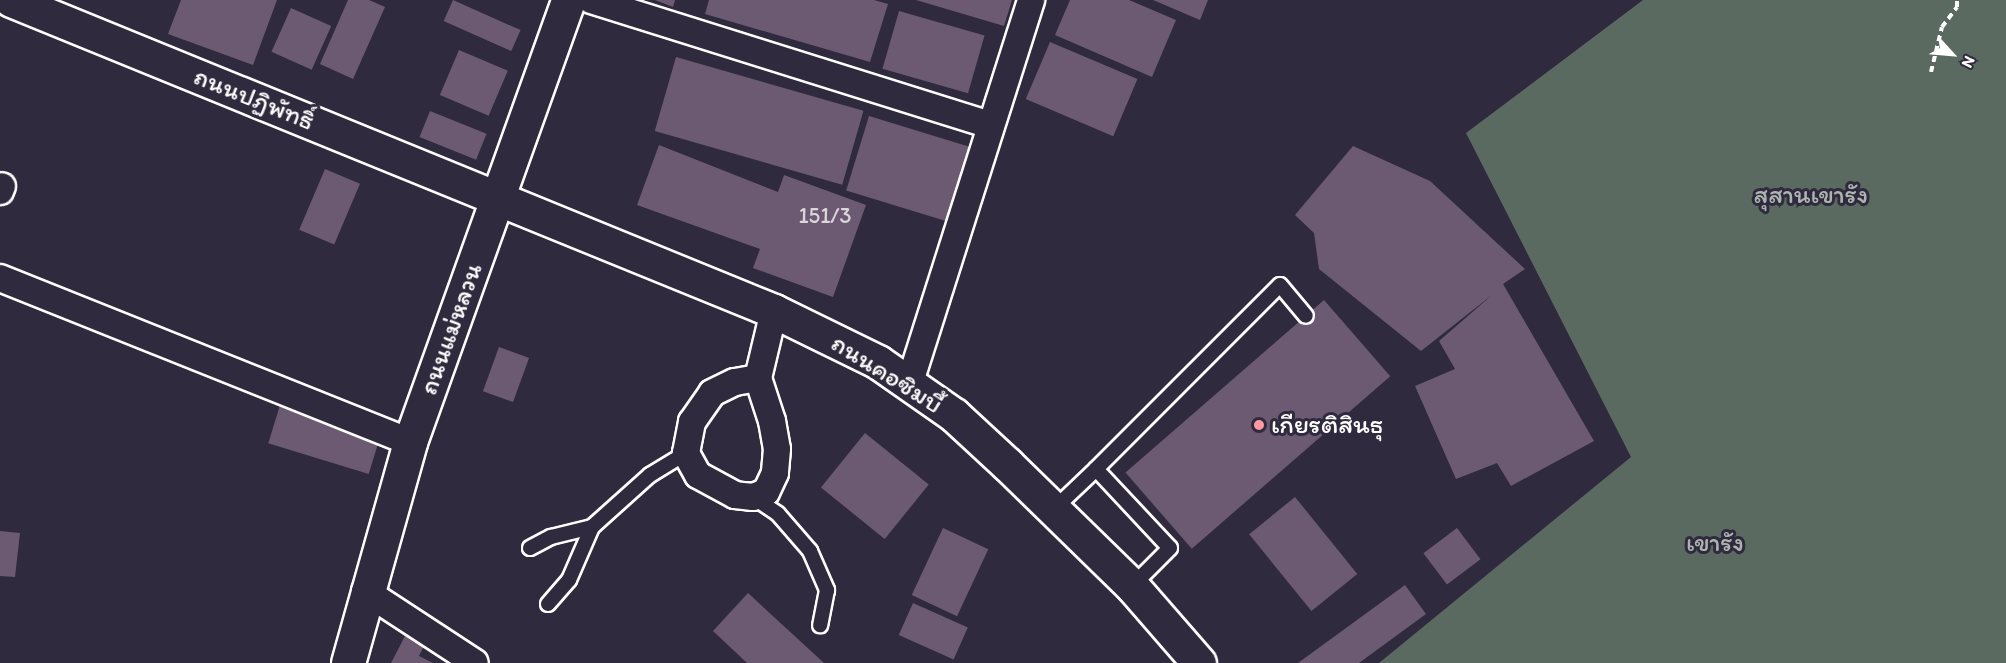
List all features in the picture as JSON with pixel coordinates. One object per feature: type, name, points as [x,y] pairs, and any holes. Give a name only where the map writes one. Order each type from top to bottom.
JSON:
[{"type":"street","name":"ถนนปฏิพัทธิ์","points":[[11,0],[498,198]]},
{"type":"street","name":"ถนนแม่หลวน","points":[[348,663],[365,591],[410,442],[568,0]]},
{"type":"street","points":[[591,0],[991,125]]},
{"type":"street","points":[[910,382],[1031,0]]},
{"type":"street","name":"ถนนคอซิมบี้","points":[[498,198],[774,311],[860,352],[910,382],[954,415],[1132,586],[1199,663]]},
{"type":"street","points":[[0,278],[410,442]]},
{"type":"street","points":[[758,378],[735,382],[712,393],[692,422],[686,453],[698,475],[735,495],[753,497],[766,492],[776,473],[777,450],[767,399],[758,378],[774,311]]},
{"type":"street","points":[[365,591],[475,663]]},
{"type":"lane","points":[[1053,510],[1280,285],[1306,316]]},
{"type":"lane","points":[[548,604],[569,580],[592,527],[650,475],[686,453]]},
{"type":"lane","points":[[1096,469],[1170,548],[1132,586]]},
{"type":"lane","points":[[753,497],[778,513],[810,551],[827,590],[820,625]]},
{"type":"lane","points":[[530,548],[551,537],[592,527]]},
{"type":"path","points":[[1931,72],[1942,27],[1957,7],[1957,0]]},
{"type":"green space","points":[[1643,0],[2006,0],[2006,663],[1379,663],[1631,457],[1466,133]]},
{"type":"building","points":[[181,0],[277,0],[253,65],[168,34]]},
{"type":"building","points":[[348,0],[369,0],[385,7],[353,79],[320,64]]},
{"type":"building","points":[[453,0],[521,30],[511,51],[444,21]]},
{"type":"building","points":[[655,0],[675,0],[673,7]]},
{"type":"building","points":[[709,0],[874,0],[888,4],[870,62],[705,14]]},
{"type":"building","points":[[916,0],[1012,0],[1004,26]]},
{"type":"building","points":[[1070,0],[1129,0],[1176,20],[1152,77],[1055,35]]},
{"type":"building","points":[[1153,0],[1208,0],[1200,20]]},
{"type":"building","points":[[291,8],[331,26],[312,70],[271,52]]},
{"type":"building","points":[[899,11],[985,36],[968,93],[882,69]]},
{"type":"building","points":[[1050,42],[1137,79],[1113,136],[1026,99]]},
{"type":"building","points":[[459,50],[508,71],[489,116],[440,95]]},
{"type":"building","points":[[676,57],[863,111],[842,185],[655,131]]},
{"type":"building","points":[[430,111],[487,134],[476,160],[420,137]]},
{"type":"building","points":[[869,116],[969,147],[947,221],[846,191]]},
{"type":"building","points":[[659,145],[778,192],[784,175],[866,205],[833,297],[753,268],[760,249],[637,205]]},
{"type":"building","points":[[1353,146],[1430,181],[1525,269],[1503,284],[1594,441],[1511,486],[1497,463],[1456,479],[1415,386],[1455,369],[1439,341],[1492,295],[1421,351],[1319,269],[1314,233],[1295,215]]},
{"type":"building","points":[[325,169],[360,184],[334,245],[299,230]]},
{"type":"building","name":"เกียรติสินธุ","points":[[1324,300],[1390,376],[1192,549],[1126,473]]},
{"type":"building","points":[[499,347],[529,358],[513,402],[483,391]]},
{"type":"building","points":[[280,405],[380,436],[369,474],[268,443]]},
{"type":"building","points":[[865,433],[929,485],[885,539],[821,487]]},
{"type":"building","points":[[1295,497],[1357,574],[1311,611],[1249,534]]},
{"type":"building","points":[[943,528],[988,549],[957,616],[912,595]]},
{"type":"building","points":[[1457,528],[1480,559],[1447,584],[1423,553]]},
{"type":"building","points":[[0,531],[20,533],[15,577],[0,576]]},
{"type":"building","points":[[1405,585],[1426,614],[1359,663],[1298,663]]},
{"type":"building","points":[[748,593],[824,663],[747,663],[713,631]]},
{"type":"building","points":[[913,603],[968,627],[954,659],[899,635]]},
{"type":"building","points":[[406,634],[425,644],[419,656],[433,663],[391,663]]},
{"type":"place","name":"เกียรติสินธุ","points":[[1259,425]]},
{"type":"park label","name":"สุสานเขารัง","points":[[1811,195]]},
{"type":"park label","name":"เขารัง","points":[[1715,543]]}]
